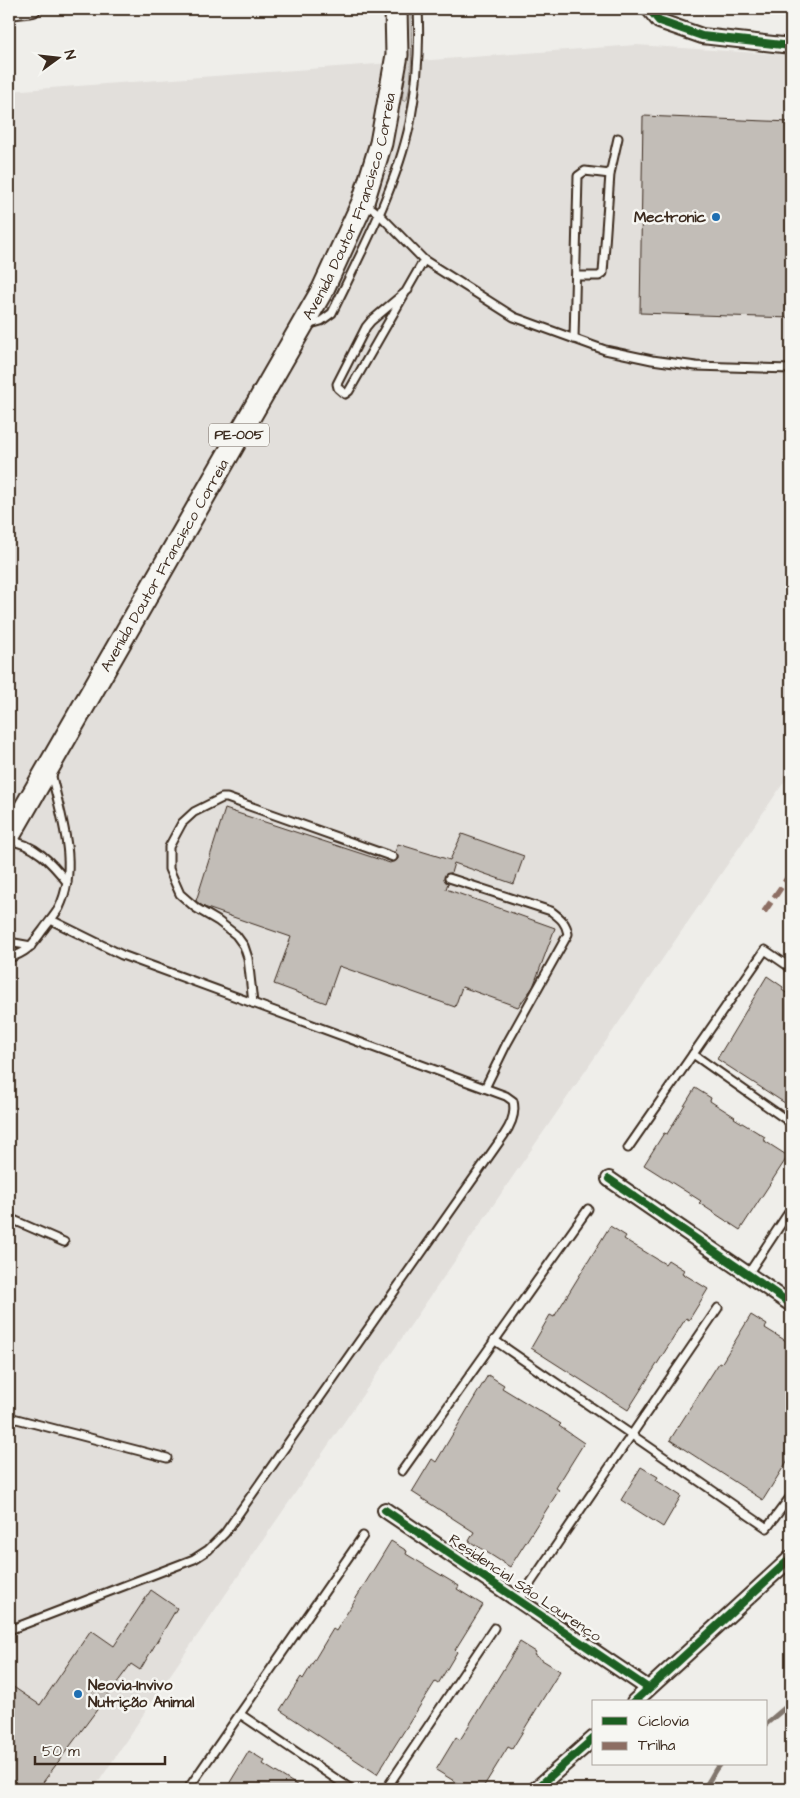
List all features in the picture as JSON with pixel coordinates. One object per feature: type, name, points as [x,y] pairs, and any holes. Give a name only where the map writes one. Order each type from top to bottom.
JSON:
[{"type":"main road","name":"Avenida Doutor Francisco Correia","points":[[9,836],[17,815],[49,766],[338,260],[371,208],[397,55],[396,9]]},
{"type":"street","points":[[9,12],[33,9]]},
{"type":"street","points":[[649,9],[659,21],[702,36],[791,46]]},
{"type":"street","points":[[609,1179],[791,1304]]},
{"type":"street","name":"Residencial São Lourenço","points":[[386,1510],[648,1688]]},
{"type":"street","points":[[636,1700],[791,1558]]},
{"type":"street","points":[[536,1789],[592,1740]]},
{"type":"lane","points":[[418,9],[419,37],[416,88],[409,124],[399,160],[371,208],[424,260],[514,317],[605,350],[652,360],[696,366],[791,369]]},
{"type":"lane","points":[[576,276],[599,276],[603,273],[610,174],[618,138]]},
{"type":"lane","points":[[574,339],[578,176],[585,171],[610,174]]},
{"type":"lane","points":[[408,290],[366,327],[338,381],[338,388],[345,394],[350,392],[408,290],[424,260]]},
{"type":"lane","points":[[9,958],[23,954],[32,946],[59,907],[67,882],[69,859],[49,766]]},
{"type":"lane","points":[[253,1003],[248,958],[244,946],[236,935],[218,921],[196,908],[180,894],[169,869],[168,847],[182,823],[194,812],[222,798],[227,798],[393,857]]},
{"type":"lane","points":[[9,841],[36,851],[53,864],[67,882]]},
{"type":"lane","points":[[449,878],[551,911],[562,919],[567,926],[568,934],[506,1044],[485,1088]]},
{"type":"lane","points":[[9,1630],[194,1559],[208,1550],[225,1533],[504,1135],[510,1125],[514,1108],[513,1101],[506,1096],[122,955],[50,920]]},
{"type":"lane","points":[[9,942],[32,946]]},
{"type":"lane","points":[[628,1148],[765,950],[791,968]]},
{"type":"lane","points":[[693,1054],[791,1123]]},
{"type":"lane","points":[[402,1471],[588,1209]]},
{"type":"lane","points":[[748,1274],[791,1209]]},
{"type":"lane","points":[[9,1218],[64,1242]]},
{"type":"lane","points":[[519,1600],[718,1308]]},
{"type":"lane","points":[[494,1340],[767,1528],[791,1496]]},
{"type":"lane","points":[[9,1417],[166,1458]]},
{"type":"lane","points":[[188,1789],[363,1536]]},
{"type":"lane","points":[[386,1789],[494,1628]]},
{"type":"lane","points":[[240,1714],[351,1789]]},
{"type":"shaded area","points":[[407,9],[411,9],[412,57],[409,93],[406,102],[402,100],[407,54]]},
{"type":"shaded area","points":[[636,45],[791,55],[791,772],[155,1697],[94,1789],[9,1789],[9,91]]},
{"type":"building","name":"Mectronic","points":[[643,116],[791,122],[791,318],[640,313]]},
{"type":"building","points":[[225,809],[390,863],[398,859],[395,852],[398,844],[450,860],[462,834],[524,856],[514,884],[454,863],[451,873],[446,874],[444,879],[448,883],[446,889],[555,928],[533,987],[518,1007],[462,987],[455,1007],[339,966],[326,1003],[274,984],[291,937],[204,907],[196,901]]},
{"type":"building","points":[[767,976],[783,987],[782,990],[791,996],[791,1107],[717,1059]]},
{"type":"building","points":[[695,1088],[711,1098],[710,1101],[734,1118],[765,1137],[763,1140],[788,1156],[740,1230],[699,1203],[701,1201],[644,1165],[664,1133],[667,1134]]},
{"type":"building","points":[[610,1226],[626,1236],[624,1239],[665,1264],[668,1260],[684,1270],[682,1273],[708,1289],[689,1320],[686,1318],[628,1410],[531,1348],[550,1315],[554,1317]]},
{"type":"building","points":[[751,1315],[767,1325],[765,1328],[791,1344],[791,1455],[763,1500],[670,1440]]},
{"type":"building","points":[[488,1375],[504,1385],[502,1388],[561,1424],[559,1426],[584,1443],[556,1488],[559,1490],[510,1567],[469,1541],[474,1532],[412,1492],[432,1459],[436,1462]]},
{"type":"building","points":[[641,1467],[658,1477],[656,1480],[681,1496],[663,1527],[621,1500]]},
{"type":"building","points":[[391,1541],[407,1551],[406,1554],[459,1586],[457,1589],[483,1605],[455,1650],[457,1652],[438,1684],[435,1682],[377,1774],[280,1710],[301,1677],[303,1679],[333,1629],[336,1631]]},
{"type":"building","name":"Neovia-Invivo Nutrição Animal","points":[[151,1590],[177,1608],[140,1670],[131,1664],[38,1789],[9,1789],[9,1684],[40,1705],[91,1630],[114,1646]]},
{"type":"building","points":[[520,1642],[536,1652],[534,1655],[560,1671],[512,1749],[508,1747],[482,1789],[456,1789],[459,1784],[436,1770],[456,1737],[460,1740]]},
{"type":"building","points":[[249,1751],[265,1761],[263,1764],[303,1789],[237,1789],[229,1784]]},
{"type":"waterway","points":[[768,1722],[791,1705]]},
{"type":"waterway","points":[[702,1789],[718,1766]]},
{"type":"marked path","points":[[764,912],[791,873]]},
{"type":"cycle path","points":[[649,9],[659,21],[702,36],[791,46]]},
{"type":"cycle path","points":[[609,1179],[791,1304]]},
{"type":"cycle path","points":[[385,1510],[648,1688]]},
{"type":"cycle path","points":[[636,1700],[791,1558]]},
{"type":"cycle path","points":[[536,1789],[592,1740]]},
{"type":"place","name":"Mectronic","points":[[716,217]]},
{"type":"place","name":"Neovia-Invivo Nutrição Animal","points":[[78,1694]]}]
